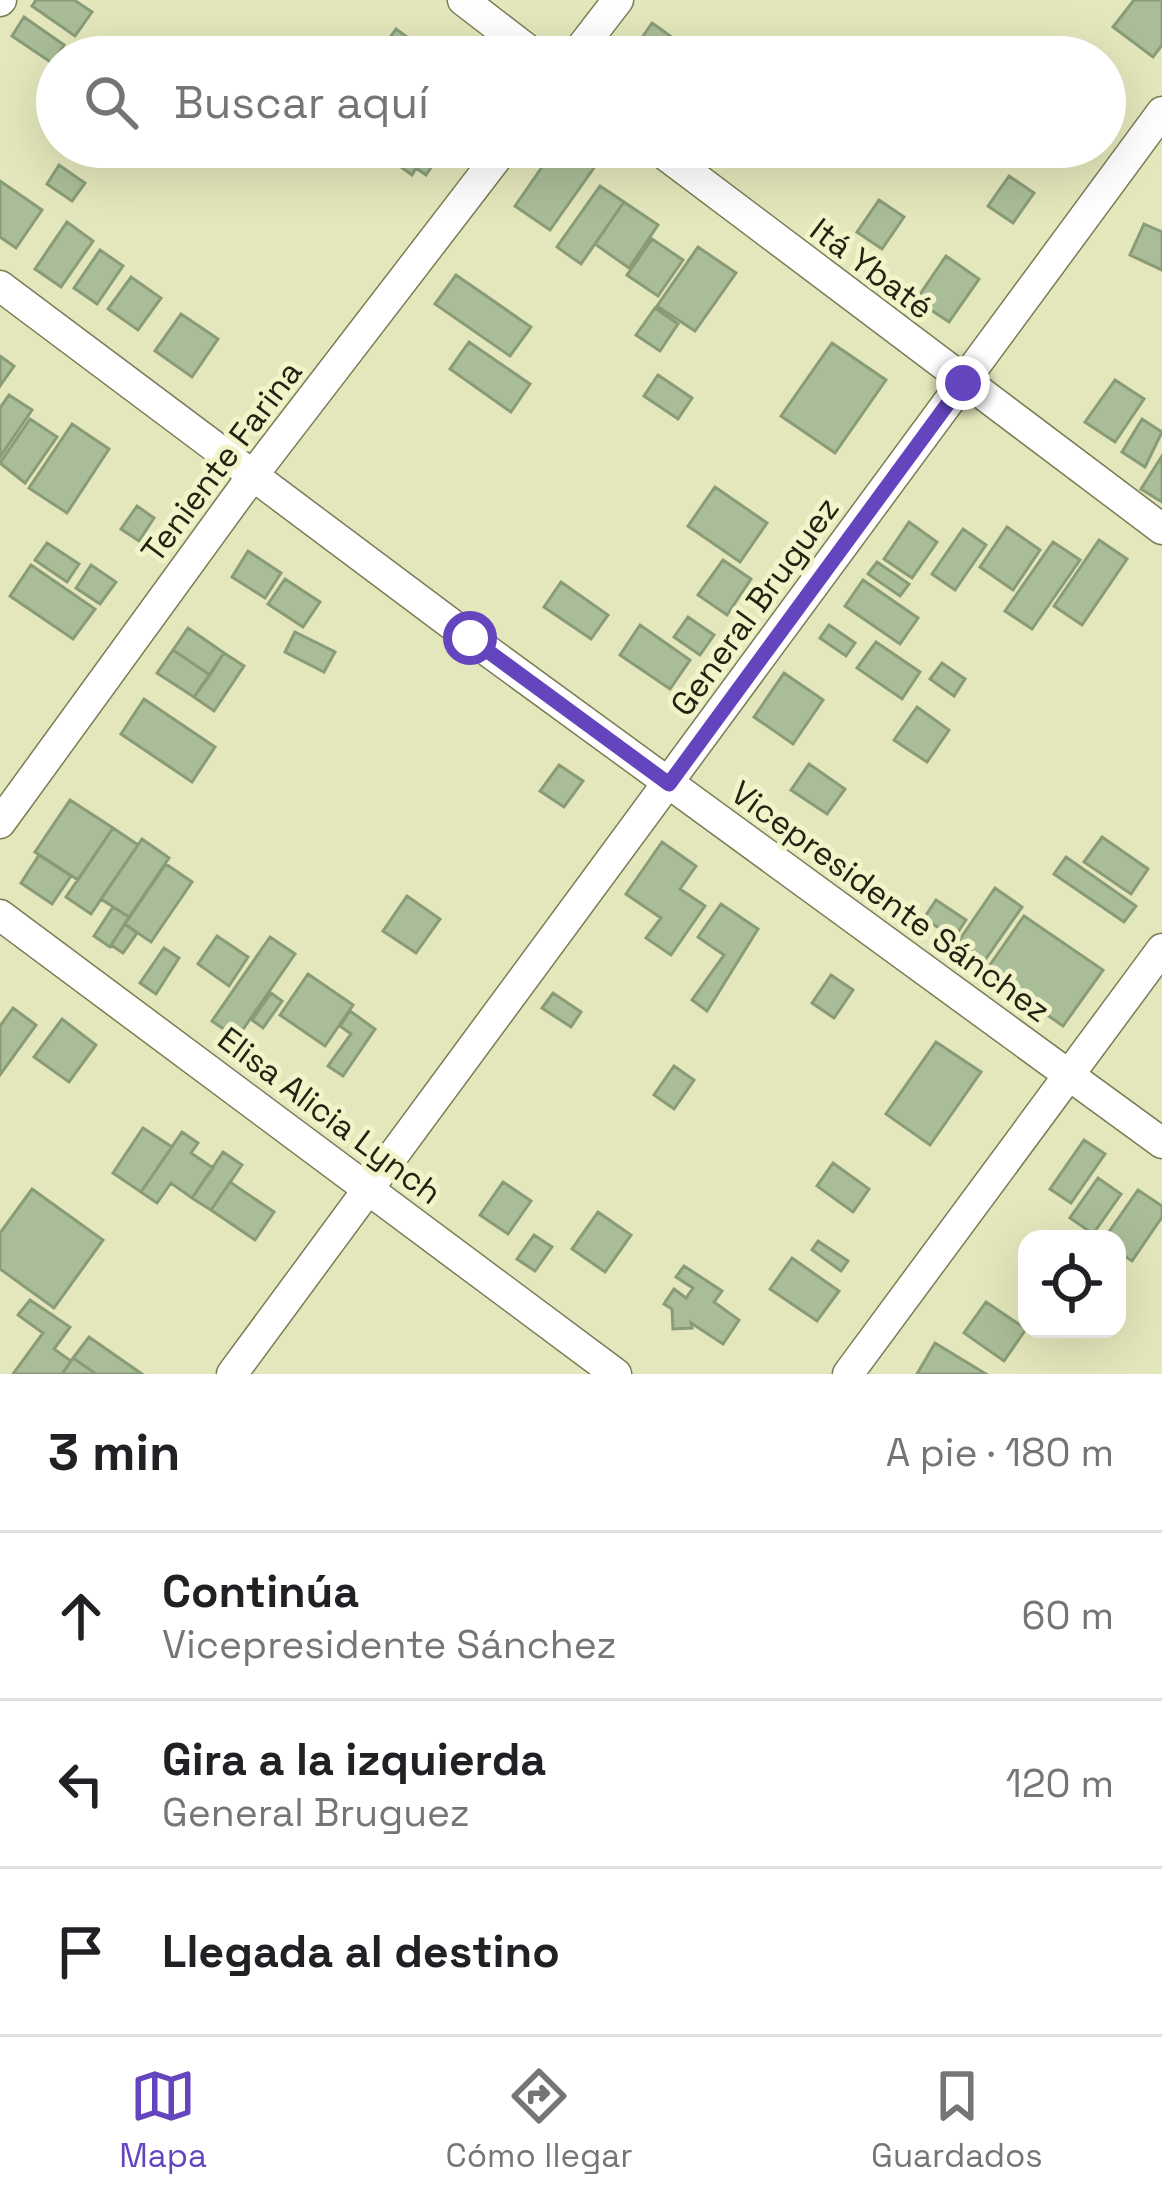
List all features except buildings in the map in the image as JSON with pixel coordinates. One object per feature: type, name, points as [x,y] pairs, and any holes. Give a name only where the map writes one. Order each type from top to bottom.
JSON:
[{"type":"street","points":[[463,0],[510,36]]},
{"type":"street","points":[[590,36],[618,0]]},
{"type":"street","name":"General Bruguez","points":[[1126,161],[1162,112]]},
{"type":"street","name":"Teniente Farina","points":[[0,823],[253,475],[489,168]]},
{"type":"street","name":"Itá Ybaté","points":[[682,168],[1162,530]]},
{"type":"street","name":"General Bruguez","points":[[232,1374],[1121,168]]},
{"type":"street","name":"Vicepresidente Sánchez","points":[[0,286],[669,784],[1162,1143]]},
{"type":"street","name":"Elisa Alicia Lynch","points":[[0,915],[616,1374]]},
{"type":"street","points":[[848,1374],[1162,949]]},
{"type":"route","points":[[470,638],[669,784],[963,383]]}]
